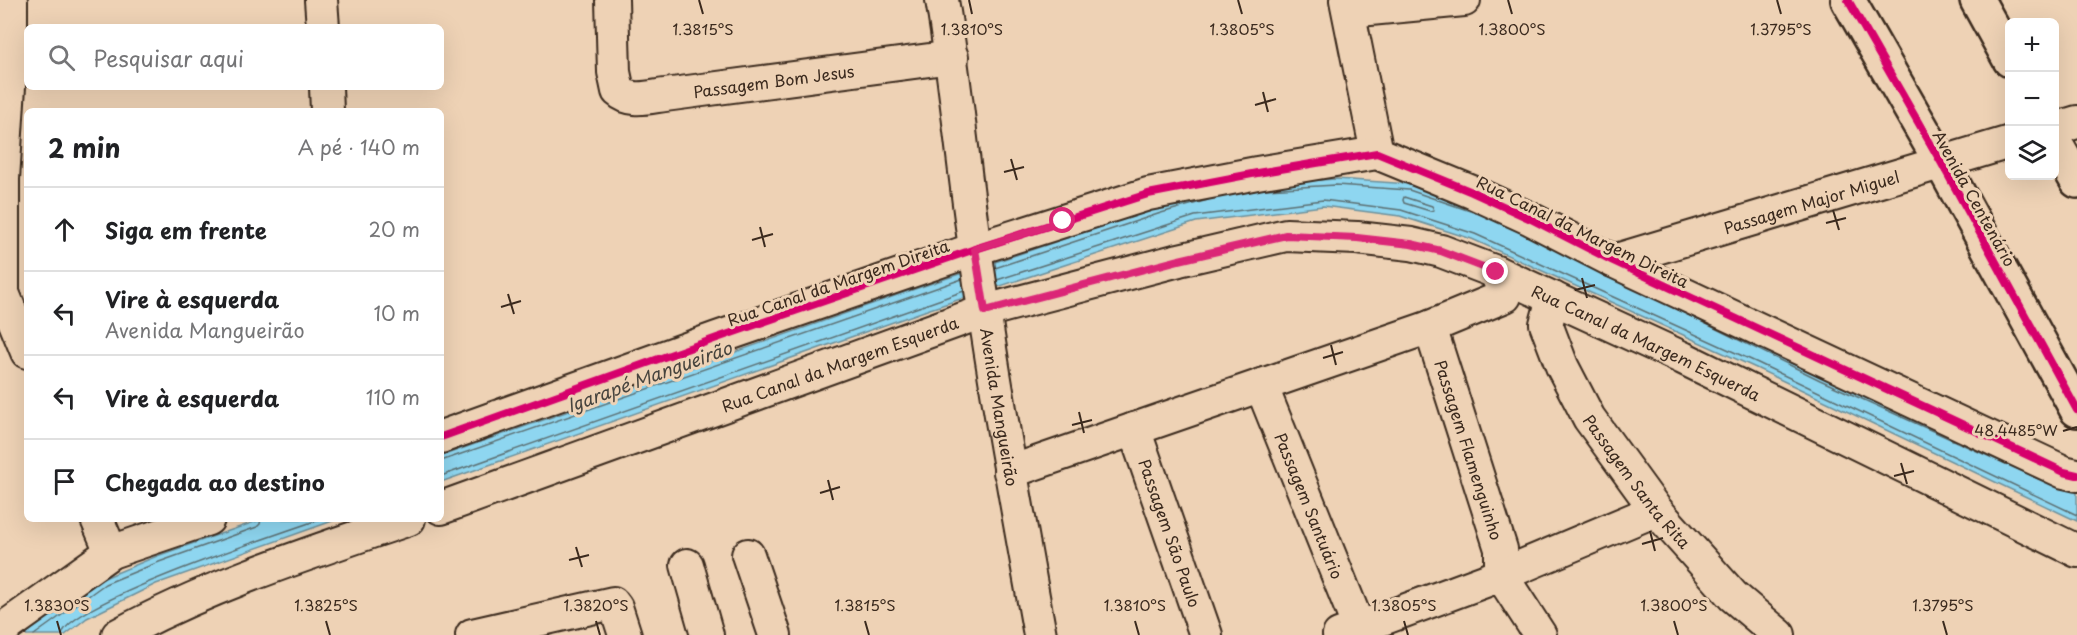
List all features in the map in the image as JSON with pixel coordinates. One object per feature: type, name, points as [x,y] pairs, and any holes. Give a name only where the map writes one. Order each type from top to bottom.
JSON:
[{"type":"main road","name":"Avenida Centenário","points":[[1848,0],[1941,162],[2077,410]]},
{"type":"main road","points":[[1977,0],[2005,51]]},
{"type":"main road","points":[[2059,148],[2077,181]]},
{"type":"street","points":[[11,0],[3,179],[1,294],[24,345]]},
{"type":"street","points":[[321,0],[323,24]]},
{"type":"street","name":"Passagem Bom Jesus","points":[[612,0],[614,72],[618,91],[627,97],[638,98],[952,57]]},
{"type":"street","name":"Avenida Mangueirão","points":[[942,0],[952,57],[975,249],[1010,471],[1040,635]]},
{"type":"street","points":[[1377,153],[1348,5],[1464,0]]},
{"type":"street","points":[[326,90],[327,108]]},
{"type":"street","points":[[2059,128],[2077,122]]},
{"type":"street","name":"Passagem Major Miguel","points":[[1613,261],[2005,143]]},
{"type":"street","name":"Rua Canal da Margem Direita","points":[[444,436],[975,249],[1148,194],[1257,172],[1377,153],[1521,215],[1613,261],[2064,472],[2077,475]]},
{"type":"street","name":"Rua Canal da Margem Esquerda","points":[[444,507],[985,311],[1179,260],[1286,235],[1357,238],[1411,244],[1441,251],[1496,272],[1683,358],[2077,551]]},
{"type":"street","points":[[1010,471],[1430,327],[1504,296],[1496,272]]},
{"type":"street","name":"Passagem Santa Rita","points":[[1553,298],[1546,324],[1562,366],[1589,418],[1656,510],[1733,596],[1779,635]]},
{"type":"street","name":"Passagem Flamenguinho","points":[[1430,327],[1501,549],[1501,575]]},
{"type":"street","name":"Passagem Santuário","points":[[1261,385],[1349,631]]},
{"type":"street","name":"Passagem São Paulo","points":[[1134,429],[1206,635]]},
{"type":"street","points":[[1349,631],[1501,575],[1656,510]]},
{"type":"street","points":[[98,522],[111,552]]},
{"type":"street","points":[[0,631],[111,552],[199,522]]},
{"type":"street","points":[[118,635],[156,615],[281,563],[400,522]]},
{"type":"street","points":[[748,555],[776,635]]},
{"type":"street","points":[[687,565],[707,635]]},
{"type":"street","points":[[1501,575],[1540,635]]},
{"type":"street","points":[[471,635],[548,626],[613,603],[625,635]]},
{"type":"water","points":[[1336,179],[1410,184],[1483,209],[2077,490],[2077,521],[1756,368],[1472,239],[1400,216],[1323,206],[1196,222],[930,309],[444,481],[444,455],[903,293],[1159,207],[1241,185]]},
{"type":"water","points":[[254,522],[330,522],[156,584],[87,618],[65,635],[25,635],[38,623],[102,579],[157,556]]},
{"type":"cycle path","points":[[1848,0],[1941,162],[2077,410]]},
{"type":"cycle path","points":[[444,436],[975,249],[1148,194],[1377,153],[1531,219],[1613,261],[2064,472],[2077,475]]},
{"type":"route","points":[[1063,221],[975,249],[985,311],[1179,260],[1286,235],[1357,238],[1411,244],[1441,251],[1496,272]]},
{"type":"water label","name":"Igarapé Mangueirão","points":[[649,376]]}]
